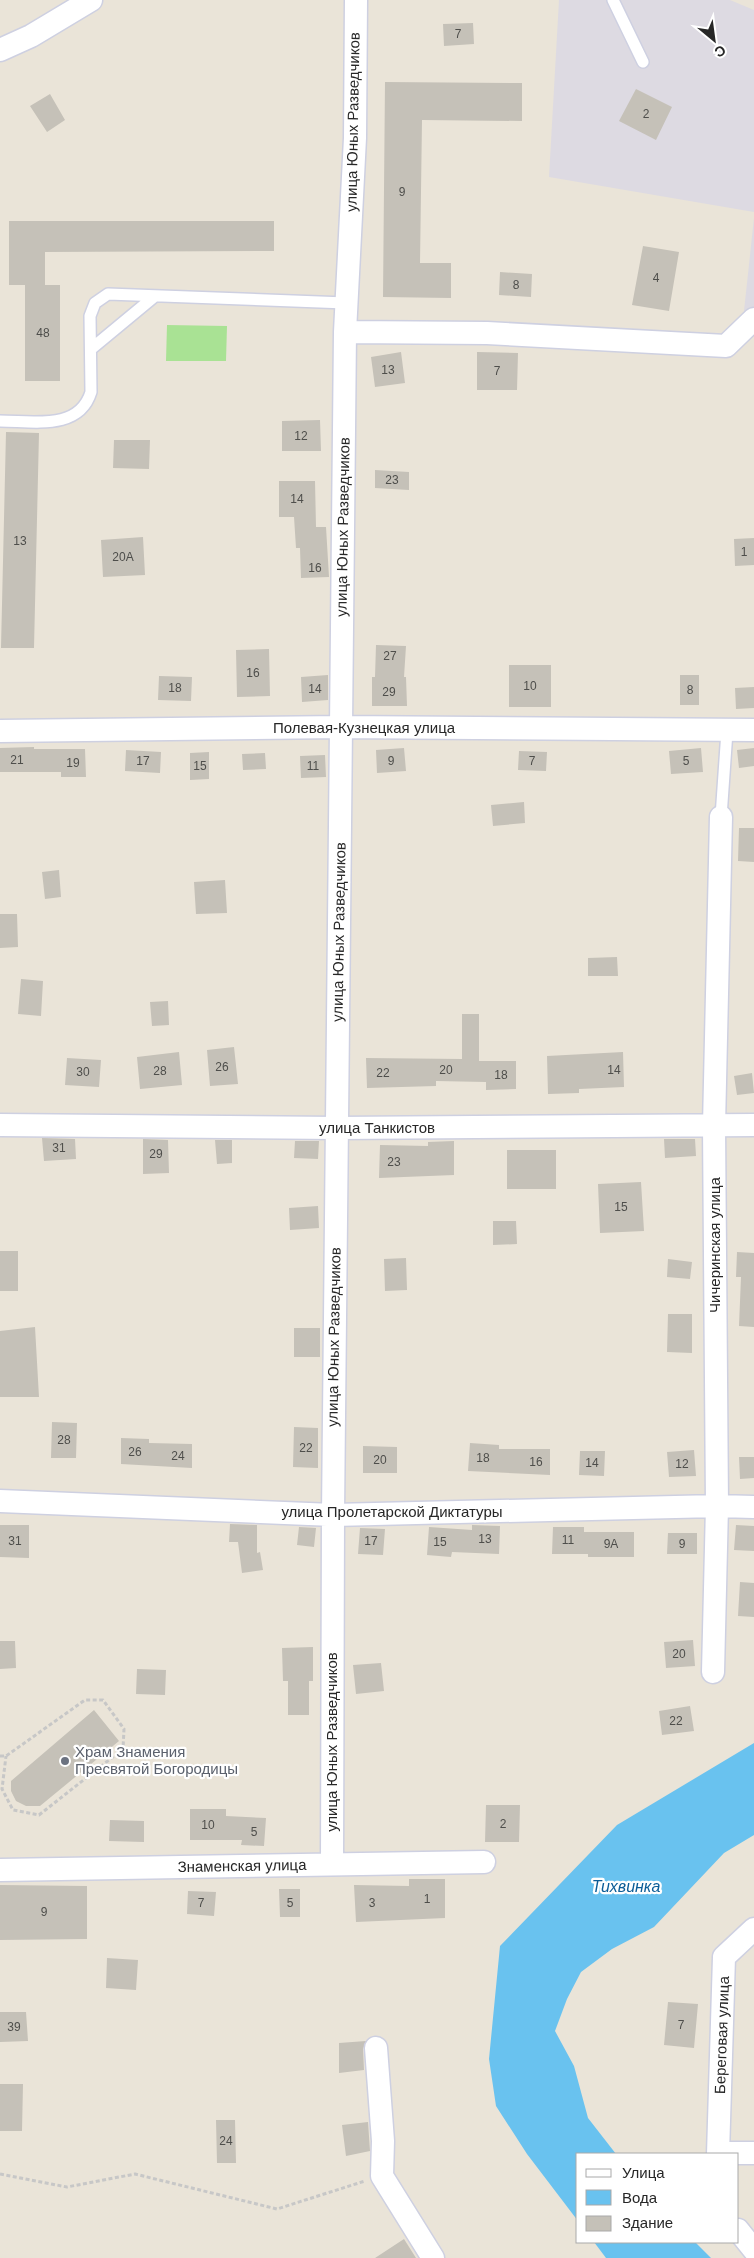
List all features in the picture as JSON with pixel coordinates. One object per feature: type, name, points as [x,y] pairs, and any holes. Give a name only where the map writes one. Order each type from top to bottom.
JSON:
[{"type":"street","points":[[0,50],[31,36],[91,0]]},
{"type":"street","name":"улица Юных Разведчиков","points":[[332,1864],[333,1515],[345,332],[355,138],[356,0]]},
{"type":"street","points":[[345,332],[487,333],[726,346],[754,319]]},
{"type":"street","name":"Полевая-Кузнецкая улица","points":[[0,731],[341,727],[754,730]]},
{"type":"street","name":"Чичеринская улица","points":[[713,1672],[717,1506],[714,1126],[721,817]]},
{"type":"street","name":"улица Танкистов","points":[[0,1125],[337,1128],[754,1125]]},
{"type":"street","name":"улица Пролетарской Диктатуры","points":[[0,1500],[333,1515],[717,1506],[754,1507]]},
{"type":"street","name":"Знаменская улица","points":[[0,1870],[484,1862]]},
{"type":"street","name":"Береговая улица","points":[[718,2153],[724,1957],[754,1929]]},
{"type":"street","points":[[376,2048],[383,2140],[382,2176],[433,2258]]},
{"type":"street","points":[[739,2153],[754,2153]]},
{"type":"street","points":[[739,2231],[754,2250]]},
{"type":"lane","points":[[613,0],[642,62]]},
{"type":"lane","points":[[0,421],[58,421],[76,415],[87,403],[91,392],[90,316],[95,303],[108,294],[346,303]]},
{"type":"lane","points":[[90,349],[155,296]]},
{"type":"lane","points":[[721,817],[727,731]]},
{"type":"path","points":[[0,1756],[6,1756],[85,1700],[103,1700],[124,1729],[123,1749],[39,1815],[13,1810],[2,1789],[6,1756]]},
{"type":"path","points":[[0,2174],[67,2187],[135,2174],[278,2209],[382,2176]]},
{"type":"shaded area","points":[[559,0],[730,0],[754,10],[754,212],[549,177]]},
{"type":"shaded area","points":[[754,218],[754,312],[744,311]]},
{"type":"green space","points":[[167,325],[227,326],[226,361],[166,361]]},
{"type":"water","name":"Тихвинка","points":[[754,1743],[754,1835],[724,1853],[654,1927],[612,1949],[581,1972],[567,1999],[555,2031],[574,2066],[588,2118],[615,2153],[576,2153],[576,2218],[527,2154],[496,2106],[489,2059],[500,1946],[617,1825]]},
{"type":"water","points":[[595,2243],[696,2243],[711,2258],[606,2258]]},
{"type":"building","points":[[473,23],[474,44],[444,46],[443,24]]},
{"type":"building","points":[[385,82],[522,83],[522,121],[422,120],[420,263],[451,263],[451,298],[383,297]]},
{"type":"building","points":[[636,89],[672,107],[656,140],[619,121]]},
{"type":"building","points":[[50,94],[65,120],[47,132],[30,106]]},
{"type":"building","points":[[9,221],[274,221],[274,251],[45,252],[45,285],[60,285],[60,381],[25,381],[25,285],[9,285]]},
{"type":"building","points":[[643,246],[679,252],[669,311],[632,305]]},
{"type":"building","points":[[500,272],[532,274],[531,297],[499,295]]},
{"type":"building","points":[[401,352],[405,383],[375,387],[371,357]]},
{"type":"building","points":[[477,352],[518,353],[517,390],[477,390]]},
{"type":"building","points":[[320,420],[321,451],[282,451],[282,421]]},
{"type":"building","points":[[6,432],[39,433],[34,648],[1,648]]},
{"type":"building","points":[[114,440],[150,440],[149,469],[113,468]]},
{"type":"building","points":[[375,470],[409,472],[409,490],[375,488]]},
{"type":"building","points":[[279,481],[315,481],[316,527],[326,527],[329,577],[301,578],[300,548],[296,548],[294,517],[279,517]]},
{"type":"building","points":[[143,537],[145,575],[103,577],[101,540]]},
{"type":"building","points":[[754,538],[754,565],[735,566],[734,539]]},
{"type":"building","points":[[376,645],[406,646],[404,677],[406,677],[407,706],[372,706],[372,677],[375,677]]},
{"type":"building","points":[[269,649],[270,696],[237,697],[236,650]]},
{"type":"building","points":[[509,665],[551,665],[551,707],[509,707]]},
{"type":"building","points":[[328,675],[328,700],[302,702],[301,677]]},
{"type":"building","points":[[680,675],[699,675],[699,705],[680,705]]},
{"type":"building","points":[[159,676],[192,677],[191,701],[158,700]]},
{"type":"building","points":[[754,687],[754,708],[736,709],[735,688]]},
{"type":"building","points":[[34,747],[34,749],[85,749],[86,777],[61,777],[61,772],[0,772],[0,748]]},
{"type":"building","points":[[404,748],[406,771],[377,773],[376,750]]},
{"type":"building","points":[[701,748],[703,772],[671,774],[669,751]]},
{"type":"building","points":[[754,748],[754,766],[739,768],[737,750]]},
{"type":"building","points":[[126,750],[161,752],[160,773],[125,771]]},
{"type":"building","points":[[519,751],[547,752],[546,771],[518,770]]},
{"type":"building","points":[[209,752],[209,779],[190,780],[190,753]]},
{"type":"building","points":[[265,753],[266,769],[243,770],[242,754]]},
{"type":"building","points":[[325,755],[326,777],[301,778],[300,756]]},
{"type":"building","points":[[524,802],[525,823],[493,826],[491,805]]},
{"type":"building","points":[[739,828],[754,828],[754,862],[738,861]]},
{"type":"building","points":[[59,870],[61,897],[45,899],[42,872]]},
{"type":"building","points":[[225,880],[227,913],[196,914],[194,882]]},
{"type":"building","points":[[0,914],[17,914],[18,947],[0,948]]},
{"type":"building","points":[[617,957],[618,976],[588,976],[588,958]]},
{"type":"building","points":[[21,979],[43,981],[41,1016],[18,1014]]},
{"type":"building","points":[[168,1001],[169,1025],[152,1026],[150,1002]]},
{"type":"building","points":[[462,1014],[479,1014],[479,1061],[516,1061],[516,1089],[486,1090],[486,1082],[436,1081],[436,1086],[367,1088],[366,1058],[462,1059]]},
{"type":"building","points":[[234,1047],[238,1084],[210,1086],[207,1050]]},
{"type":"building","points":[[179,1052],[182,1085],[140,1089],[137,1057]]},
{"type":"building","points":[[623,1052],[624,1087],[579,1089],[579,1093],[548,1094],[547,1056]]},
{"type":"building","points":[[67,1058],[101,1060],[99,1087],[65,1085]]},
{"type":"building","points":[[752,1073],[754,1093],[737,1095],[734,1076]]},
{"type":"building","points":[[42,1138],[75,1139],[76,1159],[44,1161]]},
{"type":"building","points":[[143,1139],[168,1140],[169,1173],[143,1174]]},
{"type":"building","points":[[664,1139],[695,1139],[696,1156],[665,1158]]},
{"type":"building","points":[[215,1140],[232,1140],[232,1163],[217,1164]]},
{"type":"building","points":[[295,1141],[319,1141],[318,1159],[294,1158]]},
{"type":"building","points":[[454,1141],[454,1175],[379,1178],[380,1145],[428,1146],[428,1142]]},
{"type":"building","points":[[507,1150],[556,1150],[556,1189],[507,1189]]},
{"type":"building","points":[[641,1182],[644,1231],[600,1233],[598,1184]]},
{"type":"building","points":[[318,1206],[319,1228],[290,1230],[289,1208]]},
{"type":"building","points":[[493,1221],[516,1221],[517,1244],[493,1245]]},
{"type":"building","points":[[0,1251],[18,1251],[18,1291],[0,1291]]},
{"type":"building","points":[[737,1252],[754,1253],[754,1327],[739,1326],[741,1277],[736,1277]]},
{"type":"building","points":[[406,1258],[407,1290],[385,1291],[384,1259]]},
{"type":"building","points":[[668,1259],[692,1262],[690,1279],[667,1277]]},
{"type":"building","points":[[668,1314],[692,1314],[692,1353],[667,1352]]},
{"type":"building","points":[[35,1327],[39,1397],[0,1397],[0,1331]]},
{"type":"building","points":[[294,1328],[320,1328],[320,1357],[294,1357]]},
{"type":"building","points":[[52,1422],[77,1423],[76,1458],[51,1458]]},
{"type":"building","points":[[294,1427],[318,1428],[318,1468],[293,1467]]},
{"type":"building","points":[[121,1438],[149,1439],[149,1443],[192,1444],[192,1468],[121,1464]]},
{"type":"building","points":[[470,1443],[499,1445],[499,1449],[550,1449],[550,1475],[468,1471]]},
{"type":"building","points":[[363,1446],[397,1447],[397,1473],[363,1473]]},
{"type":"building","points":[[694,1450],[696,1476],[669,1477],[667,1452]]},
{"type":"building","points":[[580,1451],[605,1451],[604,1476],[579,1475]]},
{"type":"building","points":[[739,1457],[754,1457],[754,1478],[740,1479]]},
{"type":"building","points":[[230,1524],[257,1525],[257,1553],[260,1552],[263,1570],[242,1573],[238,1542],[229,1542]]},
{"type":"building","points":[[0,1525],[29,1525],[29,1558],[0,1557]]},
{"type":"building","points":[[472,1525],[500,1526],[499,1554],[452,1552],[451,1557],[427,1555],[429,1527],[472,1530]]},
{"type":"building","points":[[736,1525],[754,1526],[754,1551],[734,1550]]},
{"type":"building","points":[[299,1527],[316,1528],[314,1547],[297,1545]]},
{"type":"building","points":[[553,1527],[584,1527],[584,1532],[634,1532],[634,1557],[588,1557],[588,1554],[552,1554]]},
{"type":"building","points":[[360,1528],[385,1529],[383,1555],[358,1554]]},
{"type":"building","points":[[668,1533],[697,1533],[697,1554],[667,1554]]},
{"type":"building","points":[[740,1582],[754,1583],[754,1617],[738,1616]]},
{"type":"building","points":[[693,1640],[695,1666],[666,1668],[664,1642]]},
{"type":"building","points":[[0,1641],[15,1641],[16,1668],[0,1669]]},
{"type":"building","points":[[313,1647],[313,1681],[309,1681],[309,1715],[288,1715],[288,1681],[283,1681],[282,1648]]},
{"type":"building","points":[[381,1663],[384,1691],[356,1694],[353,1665]]},
{"type":"building","points":[[137,1669],[166,1670],[165,1695],[136,1694]]},
{"type":"building","points":[[690,1706],[694,1731],[662,1735],[659,1711]]},
{"type":"building","name":"Храм Знамения Пресвятой Богородицы","points":[[94,1710],[119,1741],[40,1806],[26,1806],[16,1801],[11,1791],[11,1781]]},
{"type":"building","points":[[486,1805],[520,1805],[519,1842],[485,1842]]},
{"type":"building","points":[[190,1809],[226,1809],[226,1816],[266,1818],[264,1846],[241,1845],[242,1840],[190,1840]]},
{"type":"building","points":[[110,1820],[144,1821],[144,1842],[109,1841]]},
{"type":"building","points":[[409,1879],[445,1879],[445,1918],[356,1922],[354,1885],[409,1886]]},
{"type":"building","points":[[0,1885],[87,1886],[87,1939],[0,1940]]},
{"type":"building","points":[[279,1889],[300,1889],[300,1917],[280,1917]]},
{"type":"building","points":[[188,1891],[216,1892],[214,1916],[187,1914]]},
{"type":"building","points":[[107,1958],[138,1960],[136,1990],[106,1988]]},
{"type":"building","points":[[668,2002],[698,2004],[694,2048],[664,2045]]},
{"type":"building","points":[[0,2012],[26,2012],[28,2041],[0,2042]]},
{"type":"building","points":[[366,2041],[363,2049],[364,2070],[339,2073],[339,2043]]},
{"type":"building","points":[[0,2084],[23,2084],[22,2131],[0,2131]]},
{"type":"building","points":[[216,2120],[235,2120],[236,2163],[217,2163]]},
{"type":"building","points":[[368,2122],[370,2151],[346,2156],[342,2125]]},
{"type":"building","points":[[404,2239],[416,2258],[375,2258]]},
{"type":"place","name":"Храм Знамения Пресвятой Богородицы","points":[[65,1761]]}]
